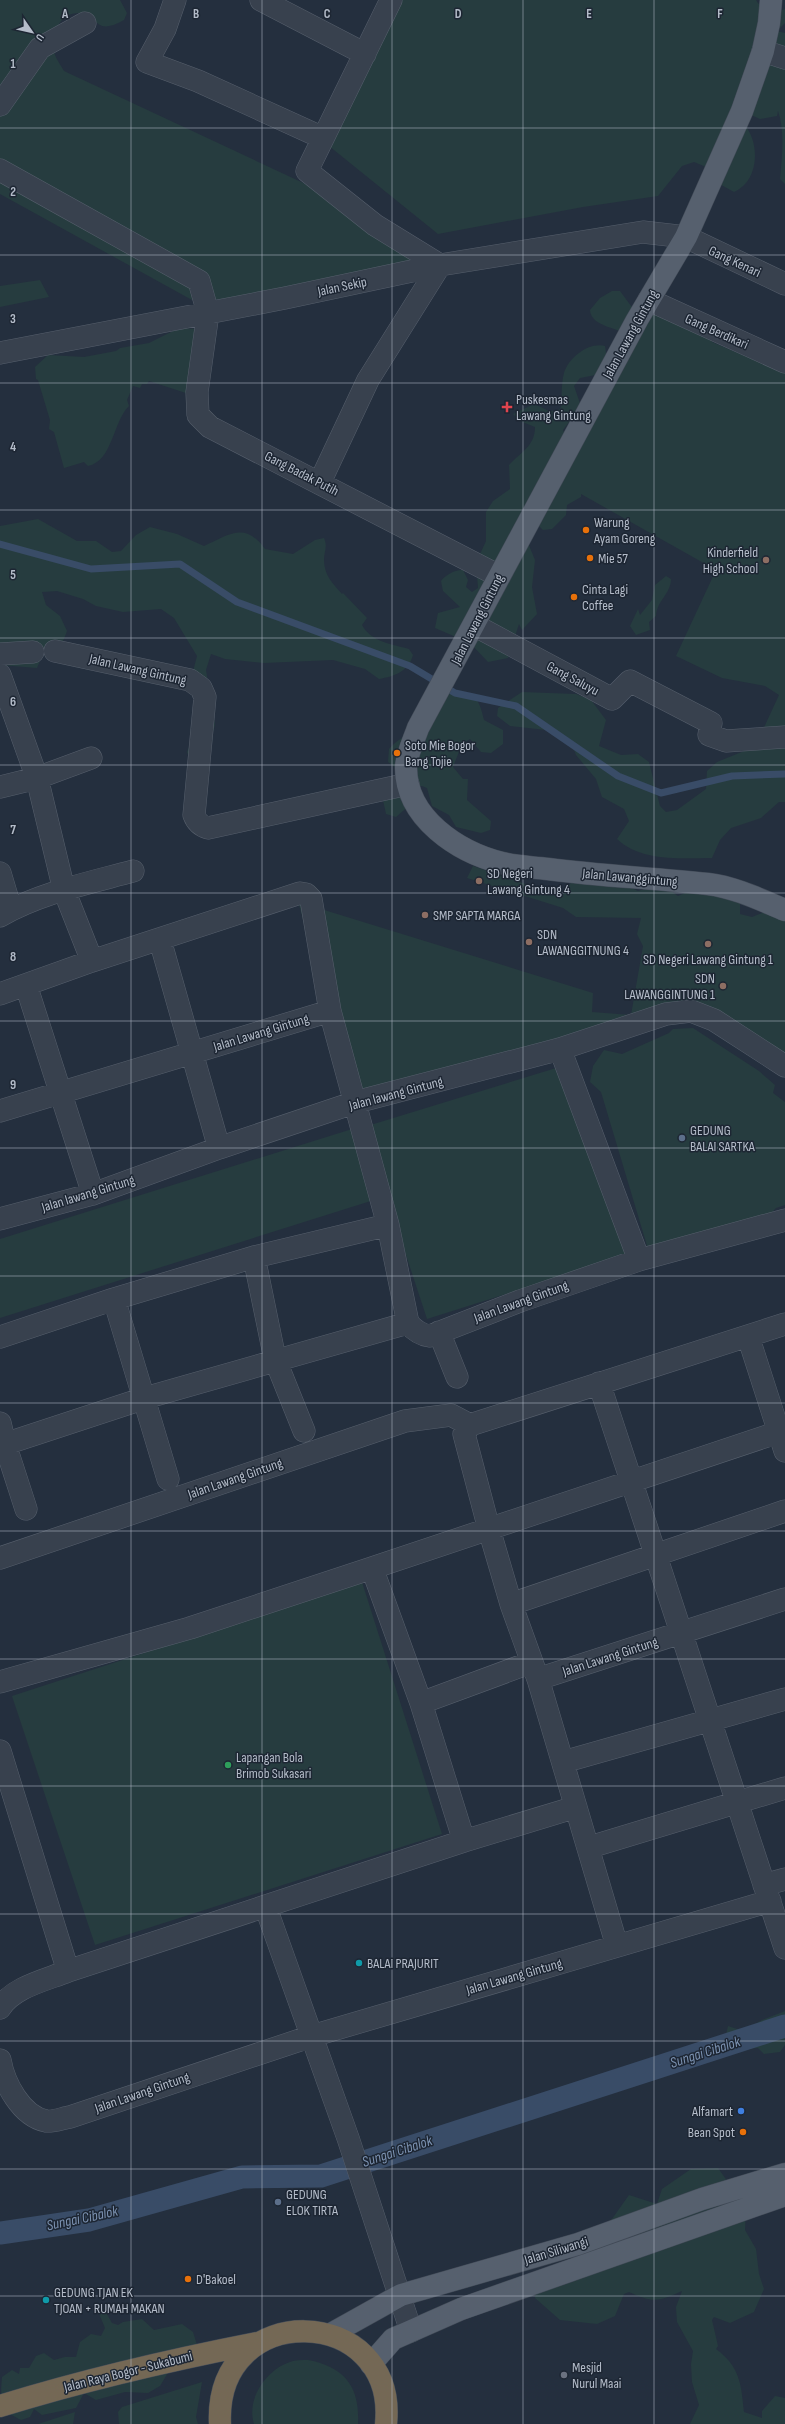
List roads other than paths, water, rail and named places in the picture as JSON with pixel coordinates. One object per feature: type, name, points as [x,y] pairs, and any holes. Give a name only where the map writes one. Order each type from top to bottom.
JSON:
[{"type":"highway","points":[[220,2424],[219,2406],[226,2381],[239,2360],[258,2343],[281,2333],[306,2330],[331,2334],[353,2346],[371,2364],[383,2386],[387,2411],[386,2424]]},
{"type":"highway","name":"Jalan Raya Bogor - Sukabumi","points":[[0,2406],[52,2390],[185,2357],[258,2343]]},
{"type":"main road","name":"Jalan Lawang Gintung","points":[[447,676],[499,576],[649,300],[686,237],[742,111],[763,51],[769,23],[771,0]]},
{"type":"main road","name":"Jalan Lawanggintung","points":[[447,676],[418,728],[406,767],[408,784],[417,809],[430,823],[450,839],[477,854],[503,863],[577,873],[710,884],[754,897],[785,910]]},
{"type":"main road","name":"Jalan Siliwangi","points":[[331,2334],[401,2295],[578,2244],[702,2199],[785,2174]]},
{"type":"main road","name":"Jalan Siliwangi","points":[[371,2364],[393,2339],[461,2309],[785,2195]]},
{"type":"street","points":[[175,0],[165,29],[147,62],[198,81],[323,138]]},
{"type":"street","points":[[260,0],[365,54]]},
{"type":"street","points":[[320,482],[368,380],[440,265],[375,225],[306,171],[391,0]]},
{"type":"street","points":[[0,105],[40,48],[85,23]]},
{"type":"street","points":[[763,51],[785,58]]},
{"type":"street","points":[[0,170],[199,281],[208,313]]},
{"type":"street","name":"Jalan Sekip","points":[[0,353],[208,313],[440,265],[643,232],[686,237]]},
{"type":"street","name":"Gang Kenari","points":[[686,237],[785,284]]},
{"type":"street","name":"Gang Berdikari","points":[[649,300],[785,362]]},
{"type":"street","name":"Gang Badak Putih","points":[[208,313],[197,392],[198,414],[210,427],[320,482],[499,576]]},
{"type":"street","name":"Gang Saluyu","points":[[474,625],[612,699],[630,681],[710,723],[709,735],[726,741],[785,737]]},
{"type":"street","name":"Jalan Lawang Gintung","points":[[55,651],[190,680],[201,688],[205,697],[194,815],[196,822],[202,826],[208,828],[408,784]]},
{"type":"street","points":[[0,654],[33,652]]},
{"type":"street","points":[[0,675],[36,778],[64,890],[92,961]]},
{"type":"street","points":[[0,787],[36,778],[91,758]]},
{"type":"street","points":[[0,874],[5,913],[64,890],[133,871]]},
{"type":"street","name":"Jalan Lawang Gintung","points":[[0,994],[26,986],[92,961],[300,893],[306,894],[311,899],[330,1011],[356,1102],[388,1225],[408,1323],[423,1335],[430,1336],[520,1301],[639,1260],[785,1220]]},
{"type":"street","points":[[160,940],[220,1148]]},
{"type":"street","name":"Jalan Lawang Gintung","points":[[26,986],[93,1194]]},
{"type":"street","name":"Jalan Lawang Gintung","points":[[0,1111],[330,1011]]},
{"type":"street","name":"Jalan lawang Gintung","points":[[0,1219],[93,1194],[220,1148],[356,1102],[560,1049],[666,1014],[691,1011],[714,1020],[785,1066]]},
{"type":"street","points":[[560,1049],[639,1260]]},
{"type":"street","points":[[0,1337],[114,1299],[254,1257],[388,1225]]},
{"type":"street","points":[[254,1257],[276,1359],[304,1432]]},
{"type":"street","name":"Jalan Lawang Gintung","points":[[114,1299],[145,1398],[168,1479]]},
{"type":"street","points":[[3,1446],[145,1398],[276,1359],[408,1323]]},
{"type":"street","points":[[617,1946],[590,1847],[576,1807],[535,1671],[512,1604],[464,1439],[470,1425],[785,1324]]},
{"type":"street","points":[[439,1332],[457,1377]]},
{"type":"street","points":[[0,1682],[190,1628],[631,1481],[782,1441],[748,1336]]},
{"type":"street","points":[[599,1383],[785,1948]]},
{"type":"street","name":"Jalan Lawang Gintung","points":[[0,1558],[405,1421],[451,1415],[470,1425]]},
{"type":"street","points":[[0,1423],[3,1446],[26,1510]]},
{"type":"street","points":[[512,1604],[785,1511]]},
{"type":"street","points":[[372,1568],[420,1703],[464,1841]]},
{"type":"street","name":"Jalan Lawang Gintung","points":[[420,1703],[535,1671],[682,1633],[785,1599]]},
{"type":"street","points":[[563,1762],[785,1699]]},
{"type":"street","points":[[0,1751],[68,1971]]},
{"type":"street","points":[[590,1847],[785,1788]]},
{"type":"street","points":[[0,2008],[6,1999],[22,1989],[68,1971],[266,1908],[464,1841],[576,1807]]},
{"type":"street","points":[[767,1893],[785,1879]]},
{"type":"street","name":"Jalan Lawang Gintung","points":[[0,2062],[17,2103],[32,2117],[47,2121],[70,2117],[312,2036],[617,1946],[767,1893]]},
{"type":"street","points":[[266,1908],[348,2138],[401,2295],[411,2331]]},
{"type":"waterway","points":[[0,544],[91,569],[180,564],[237,602],[410,666],[455,693],[516,706],[618,776],[661,793],[732,776],[785,774]]},
{"type":"waterway","name":"Sungai Cibalok","points":[[0,2233],[89,2220],[242,2177],[321,2176],[785,2026]]},
{"type":"place","name":"Puskesmas Lawang Gintung","points":[[507,407]]},
{"type":"place","name":"Warung Ayam Goreng","points":[[586,530]]},
{"type":"place","name":"Mie 57","points":[[590,558]]},
{"type":"place","name":"Kinderfield High School","points":[[766,560]]},
{"type":"place","name":"Cinta Lagi Coffee","points":[[574,597]]},
{"type":"place","name":"Soto Mie Bogor Bang Tojie","points":[[397,753]]},
{"type":"place","name":"SD Negeri Lawang Gintung 4","points":[[479,881]]},
{"type":"place","name":"SMP SAPTA MARGA","points":[[425,915]]},
{"type":"place","name":"SDN LAWANGGITNUNG 4","points":[[529,942]]},
{"type":"place","name":"SD Negeri Lawang Gintung 1","points":[[708,944]]},
{"type":"place","name":"SDN LAWANGGINTUNG 1","points":[[723,986]]},
{"type":"place","name":"GEDUNG BALAI SARTKA","points":[[682,1138]]},
{"type":"place","name":"Lapangan Bola Brimob Sukasari","points":[[228,1765]]},
{"type":"place","name":"BALAI PRAJURIT","points":[[359,1963]]},
{"type":"place","name":"Alfamart","points":[[741,2111]]},
{"type":"place","name":"Bean Spot","points":[[743,2132]]},
{"type":"place","name":"GEDUNG ELOK TIRTA","points":[[278,2202]]},
{"type":"place","name":"D'Bakoel","points":[[188,2279]]},
{"type":"place","name":"GEDUNG TJAN EK TJOAN + RUMAH MAKAN","points":[[46,2300]]},
{"type":"place","name":"Mesjid Nurul Maai","points":[[564,2375]]}]
